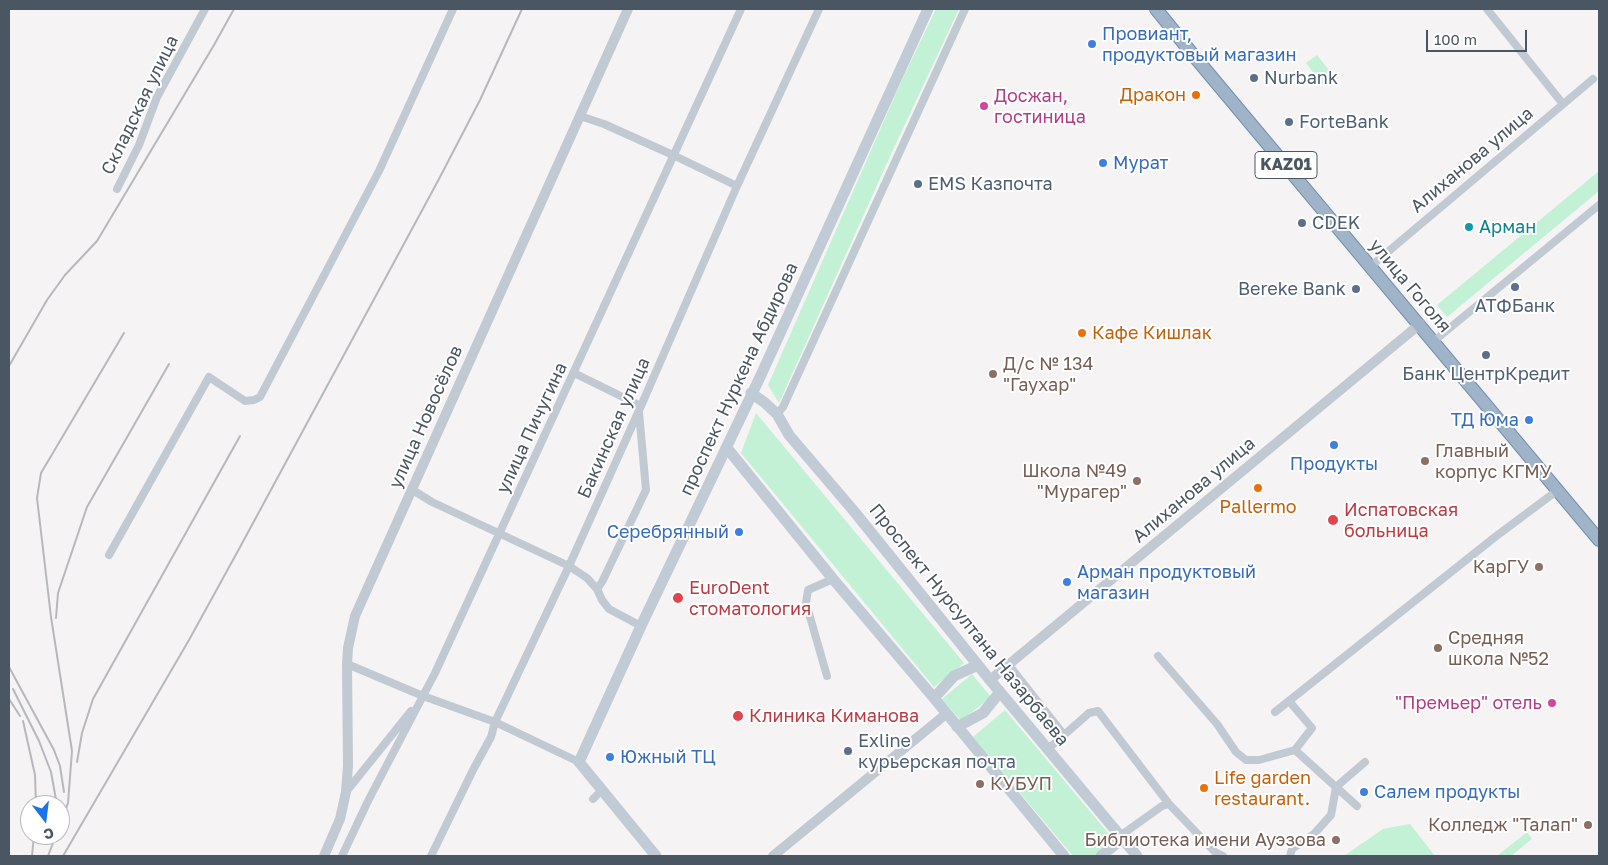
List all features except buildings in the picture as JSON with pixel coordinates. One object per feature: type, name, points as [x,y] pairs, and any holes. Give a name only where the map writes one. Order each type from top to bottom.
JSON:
[{"type":"highway","name":"улица Гоголя","points":[[1156,9],[1599,540]]},
{"type":"main road","name":"проспект Нуркена Абдирова","points":[[579,762],[641,626],[727,448],[928,9]]},
{"type":"main road","name":"Проспект Нурсултана Назарбаева","points":[[751,393],[777,414],[790,435],[1137,856]]},
{"type":"main road","points":[[727,448],[833,579],[1064,856]]},
{"type":"main road","points":[[934,698],[954,676],[978,665]]},
{"type":"main road","points":[[957,727],[983,713],[1000,692]]},
{"type":"main road","points":[[579,762],[656,856]]},
{"type":"main road","points":[[1101,856],[1121,838]]},
{"type":"street","name":"Складская улица","points":[[116,189],[139,145],[157,97],[205,9]]},
{"type":"street","points":[[109,554],[209,377],[245,400],[254,400],[260,397],[379,171],[453,9]]},
{"type":"street","name":"улица Новосёлов","points":[[324,856],[340,819],[346,792],[348,766],[347,664],[348,648],[355,616],[628,9]]},
{"type":"street","name":"улица Пичугина","points":[[342,856],[368,801],[435,673],[741,9]]},
{"type":"street","name":"Бакинская улица","points":[[431,856],[491,737],[495,722],[569,566],[737,186],[818,9]]},
{"type":"street","points":[[777,414],[787,398],[964,9]]},
{"type":"street","points":[[1487,9],[1563,104]]},
{"type":"street","name":"Алиханова улица","points":[[1371,266],[1593,79]]},
{"type":"street","points":[[580,116],[604,124],[737,186]]},
{"type":"street","points":[[1434,341],[1599,205]]},
{"type":"street","name":"Алиханова улица","points":[[990,680],[1420,324]]},
{"type":"street","points":[[574,373],[640,408],[646,490],[597,589]]},
{"type":"street","points":[[411,489],[432,502],[569,566],[588,578],[609,609],[641,626]]},
{"type":"street","points":[[1275,712],[1495,537],[1558,490]]},
{"type":"street","points":[[827,676],[806,603],[808,590],[833,579]]},
{"type":"street","points":[[1158,656],[1217,724],[1236,752],[1246,760],[1259,760],[1294,750],[1312,728],[1289,701]]},
{"type":"street","points":[[347,664],[423,696],[495,722],[579,762]]},
{"type":"street","points":[[1008,664],[1064,735]]},
{"type":"street","points":[[346,792],[423,696]]},
{"type":"street","points":[[1048,749],[1089,713],[1098,711],[1169,804],[1215,852],[1224,856]]},
{"type":"street","points":[[773,856],[946,714]]},
{"type":"street","points":[[1294,750],[1357,806]]},
{"type":"street","points":[[1290,856],[1292,849],[1314,834],[1331,815],[1336,787],[1365,762]]},
{"type":"street","points":[[593,799],[602,790]]},
{"type":"street","points":[[1121,838],[1162,806],[1169,804]]},
{"type":"green space","points":[[936,9],[959,9],[892,152],[779,403],[768,385],[901,82]]},
{"type":"green space","points":[[1317,55],[1333,75],[1322,84],[1306,63]]},
{"type":"green space","points":[[1599,171],[1599,191],[1447,317],[1437,305]]},
{"type":"green space","points":[[756,413],[964,663],[934,687],[741,453]]},
{"type":"green space","points":[[972,674],[991,697],[961,721],[942,699]]},
{"type":"green space","points":[[1005,710],[1114,840],[1094,856],[1073,856],[973,737]]},
{"type":"green space","points":[[1410,824],[1435,856],[1344,856],[1383,829]]},
{"type":"green space","points":[[1527,832],[1532,839],[1511,856],[1497,856]]},
{"type":"railway","points":[[9,366],[47,300],[65,275],[97,241],[234,9]]},
{"type":"railway","points":[[63,856],[189,640],[239,549],[439,179],[480,100],[522,9]]},
{"type":"railway","points":[[69,795],[72,751],[51,617],[37,498],[41,473],[124,333]]},
{"type":"railway","points":[[56,618],[58,593],[87,507],[169,364]]},
{"type":"railway","points":[[77,762],[82,733],[93,699],[240,436]]},
{"type":"railway","points":[[9,667],[54,750],[60,766],[64,792]]},
{"type":"railway","points":[[13,689],[39,741],[51,772],[55,795]]},
{"type":"railway","points":[[9,699],[20,716]]},
{"type":"railway","points":[[23,721],[35,775],[36,795]]},
{"type":"railway","points":[[32,856],[33,845]]},
{"type":"railway","points":[[48,856],[52,845]]},
{"type":"place","name":"Провиант, продуктовый магазин","points":[[1092,44]]},
{"type":"place","name":"Nurbank","points":[[1254,78]]},
{"type":"place","name":"Дракон","points":[[1196,95]]},
{"type":"place","name":"Досжан, гостиница","points":[[984,106]]},
{"type":"place","name":"ForteBank","points":[[1289,122]]},
{"type":"place","name":"Мурат","points":[[1103,163]]},
{"type":"place","name":"EMS Казпочта","points":[[918,184]]},
{"type":"place","name":"CDEK","points":[[1302,223]]},
{"type":"place","name":"Арман","points":[[1469,227]]},
{"type":"place","name":"АТФБанк","points":[[1515,287]]},
{"type":"place","name":"Bereke Bank","points":[[1356,289]]},
{"type":"place","name":"Кафе Кишлак","points":[[1082,333]]},
{"type":"place","name":"Банк ЦентрКредит","points":[[1486,355]]},
{"type":"place","name":"Д/с № 134 \"Гаухар\"","points":[[993,374]]},
{"type":"place","name":"ТД Юма","points":[[1529,420]]},
{"type":"place","name":"Продукты","points":[[1334,445]]},
{"type":"place","name":"Главный корпус КГМУ","points":[[1425,461]]},
{"type":"place","name":"Школа №49 \"Мурагер\"","points":[[1137,481]]},
{"type":"place","name":"Pallermo","points":[[1258,488]]},
{"type":"place","name":"Испатовская больница","points":[[1333,520]]},
{"type":"place","name":"Серебрянный","points":[[739,532]]},
{"type":"place","name":"КарГУ","points":[[1539,567]]},
{"type":"place","name":"Арман продуктовый магазин","points":[[1067,582]]},
{"type":"place","name":"EuroDent стоматология","points":[[678,598]]},
{"type":"place","name":"Средняя школа №52","points":[[1438,648]]},
{"type":"place","name":"\"Премьер\" отель","points":[[1552,703]]},
{"type":"place","name":"Клиника Киманова","points":[[738,716]]},
{"type":"place","name":"Exline курьерская почта","points":[[848,751]]},
{"type":"place","name":"Южный ТЦ","points":[[610,757]]},
{"type":"place","name":"КУБУП","points":[[980,784]]},
{"type":"place","name":"Life garden restaurant.","points":[[1204,788]]},
{"type":"place","name":"Салем продукты","points":[[1364,792]]},
{"type":"place","name":"Колледж \"Талап\"","points":[[1588,825]]},
{"type":"place","name":"Библиотека имени Ауэзова","points":[[1336,840]]}]
